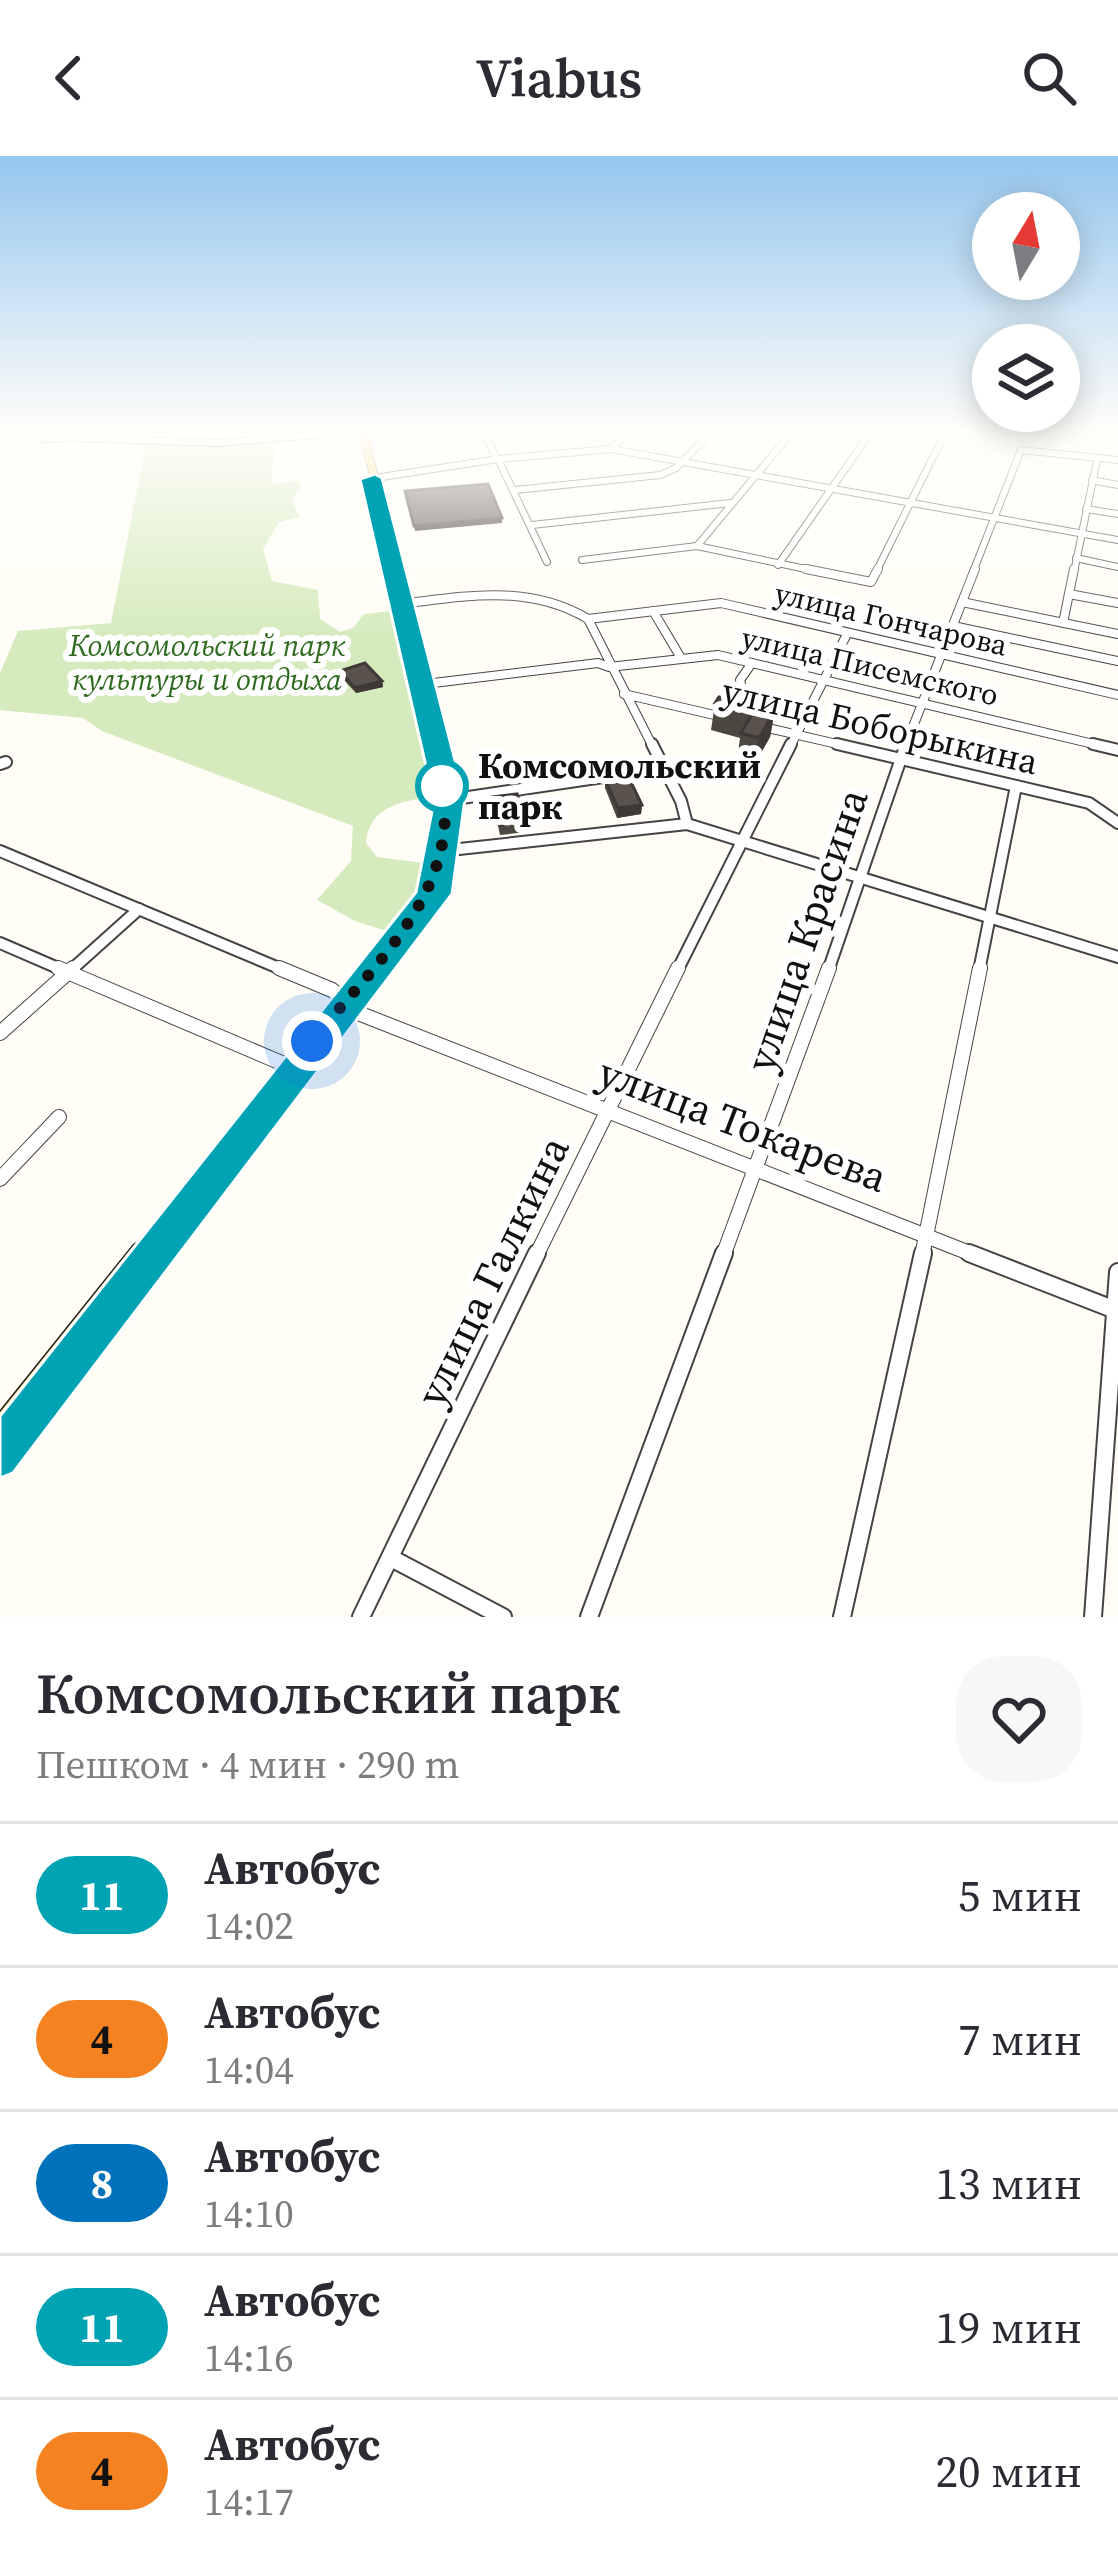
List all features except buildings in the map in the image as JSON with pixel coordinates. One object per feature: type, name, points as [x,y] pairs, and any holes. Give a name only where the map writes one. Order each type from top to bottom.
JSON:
[{"type":"main road","points":[[349,1006],[428,894],[450,800],[376,500]]},
{"type":"main road","points":[[0,1429],[433,907],[450,850],[450,800],[408,603],[378,500]]},
{"type":"main road","points":[[0,1460],[298,1069]]},
{"type":"street","points":[[520,500],[547,562]]},
{"type":"street","points":[[697,546],[733,500]]},
{"type":"street","points":[[778,566],[824,500]]},
{"type":"street","points":[[902,500],[1118,540]]},
{"type":"street","name":"улица Красина","points":[[589,1617],[862,880],[900,759],[1003,500]]},
{"type":"street","points":[[1064,623],[1088,500]]},
{"type":"street","points":[[582,560],[697,546],[871,582],[912,502]]},
{"type":"street","points":[[532,525],[730,503]]},
{"type":"street","points":[[1086,508],[1118,514]]},
{"type":"street","points":[[1076,558],[1118,567]]},
{"type":"street","points":[[408,603],[513,594],[570,605],[588,619],[682,801],[687,824]]},
{"type":"street","points":[[1069,594],[1118,604]]},
{"type":"street","name":"улица Гончарова","points":[[588,619],[721,602],[1118,695]]},
{"type":"street","points":[[962,602],[1118,634]]},
{"type":"street","points":[[653,611],[681,658]]},
{"type":"street","points":[[953,626],[1118,661]]},
{"type":"street","name":"улица Галкина","points":[[361,1617],[607,1109],[848,634]]},
{"type":"street","name":"улица Писемского","points":[[425,684],[598,663],[609,667],[718,655],[1118,750]]},
{"type":"street","points":[[717,716],[742,688],[740,680],[752,663]]},
{"type":"street","name":"улица Боборыкина","points":[[624,694],[1089,803],[1118,823]]},
{"type":"street","points":[[450,800],[664,768]]},
{"type":"street","points":[[842,1617],[927,1235],[1016,786]]},
{"type":"street","points":[[450,850],[687,824],[1118,957]]},
{"type":"street","name":"улица Токарева","points":[[0,851],[332,990],[349,1006],[1117,1311]]},
{"type":"street","points":[[0,1034],[139,909]]},
{"type":"street","points":[[0,943],[298,1069]]},
{"type":"street","points":[[0,1178],[59,1117]]},
{"type":"street","points":[[1093,1617],[1118,1272]]},
{"type":"street","points":[[391,1558],[502,1617]]},
{"type":"green space","name":"Комсомольский парк культуры и отдыха","points":[[135,500],[293,500],[299,517],[279,522],[263,549],[272,581],[318,590],[320,619],[340,632],[353,628],[364,614],[400,610],[414,707],[433,778],[432,796],[388,808],[368,831],[366,843],[377,857],[431,864],[424,893],[393,933],[355,921],[317,900],[351,861],[353,826],[102,731],[83,718],[0,710],[0,673],[18,631],[111,623]]},
{"type":"bus line","name":"11","points":[[0,1429],[428,894],[445,801],[372,500]]},
{"type":"bus line","name":"11","points":[[0,1460],[440,894],[455,799],[381,500]]},
{"type":"place","name":"Комсомольский парк","points":[[442,786]]},
{"type":"route","points":[[312,1041],[428,894],[444,815],[442,786]]}]
